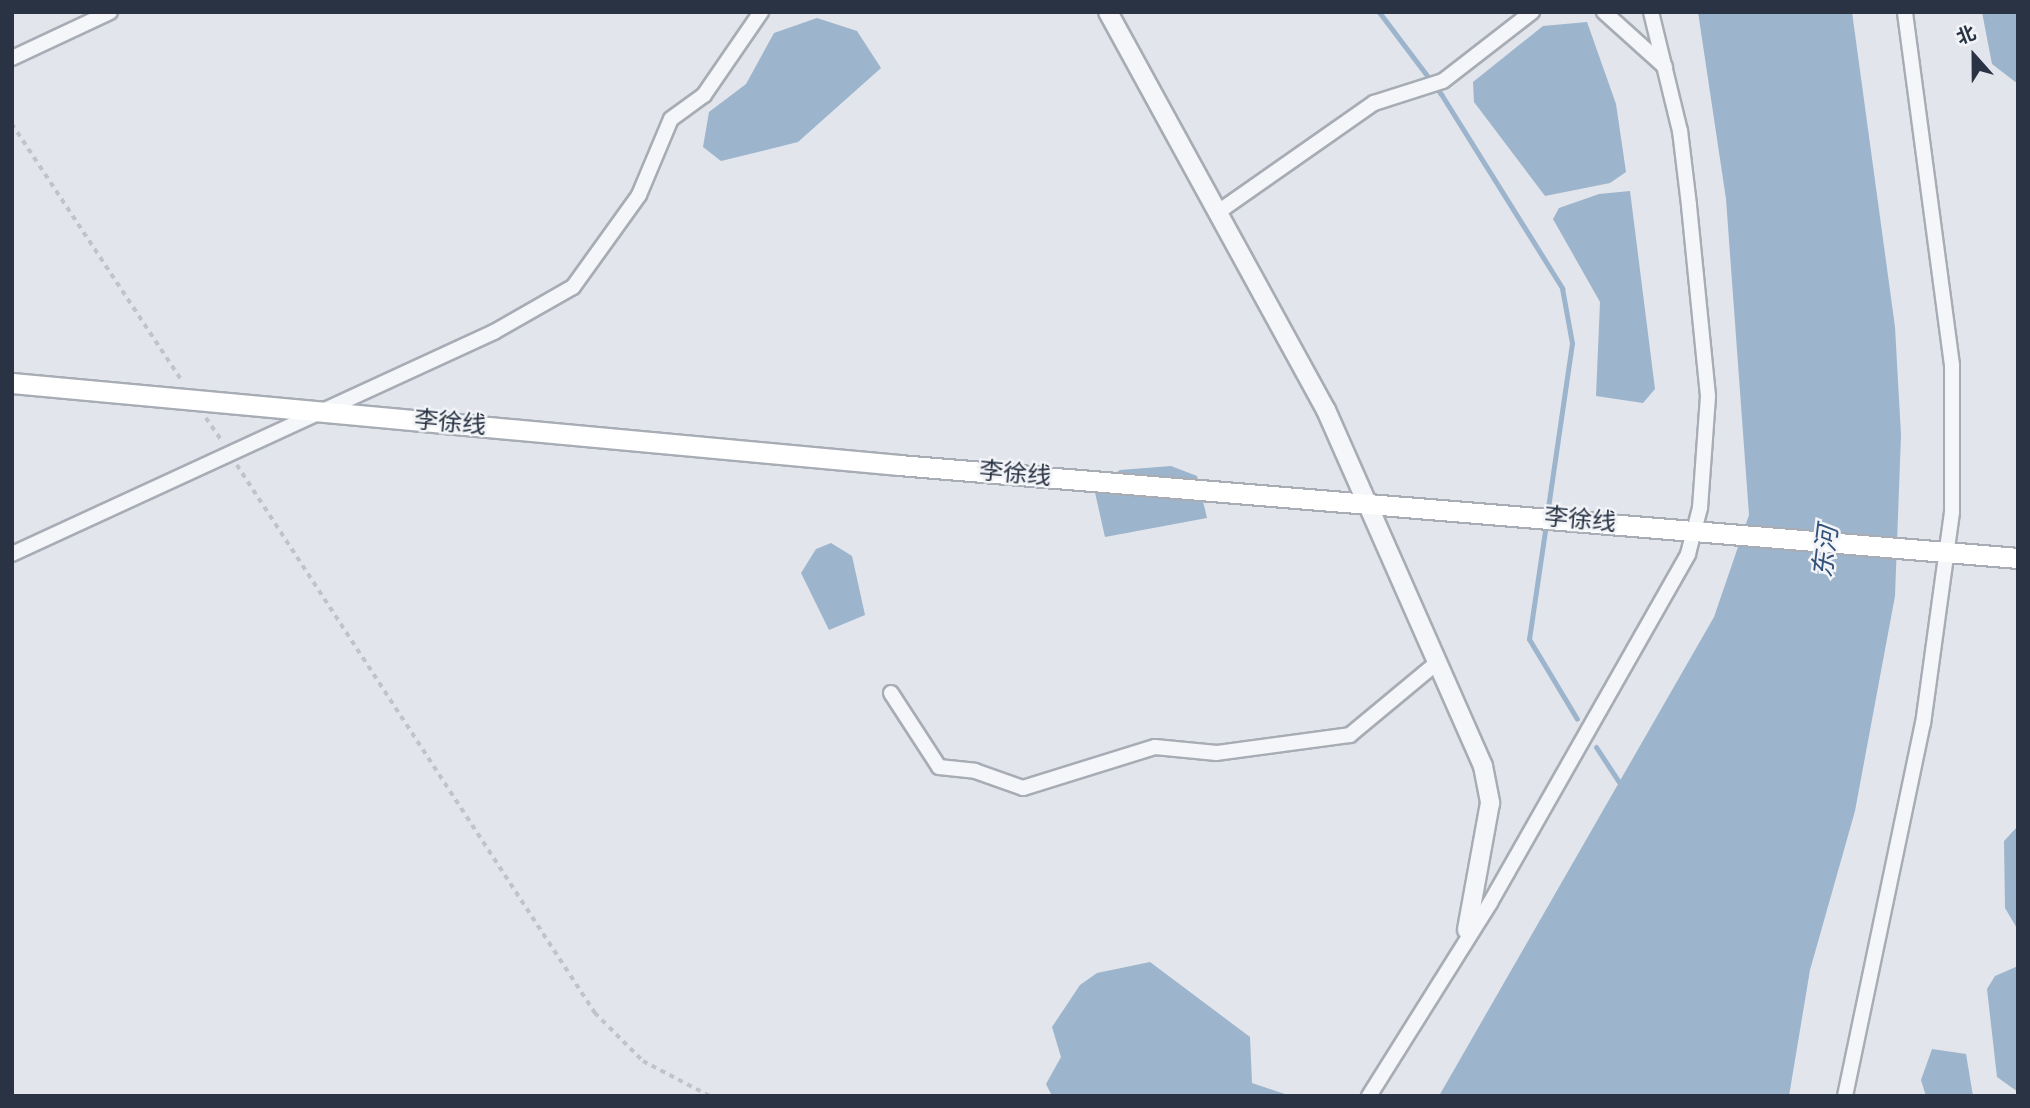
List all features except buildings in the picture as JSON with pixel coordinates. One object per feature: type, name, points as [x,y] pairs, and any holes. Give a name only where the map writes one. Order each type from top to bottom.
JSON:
[{"type":"main road","name":"李徐线","points":[[12,383],[899,466],[2018,558]]},
{"type":"street","points":[[12,58],[110,12]]},
{"type":"street","points":[[12,554],[494,332],[582,281],[639,195],[671,119],[704,95],[761,12]]},
{"type":"street","points":[[1108,12],[1221,210],[1326,410],[1483,766],[1490,803],[1467,930]]},
{"type":"street","points":[[1221,210],[1374,103],[1443,81],[1532,12]]},
{"type":"street","points":[[1604,12],[1665,67]]},
{"type":"street","points":[[1369,1096],[1467,930],[1490,903],[1688,554],[1700,508],[1709,452],[1707,384],[1685,163],[1651,12]]},
{"type":"street","points":[[1845,1096],[1923,724],[1952,512],[1952,365],[1905,12]]},
{"type":"street","points":[[891,693],[939,768],[975,771],[1023,789],[1155,747],[1217,754],[1350,735],[1437,662]]},
{"type":"path","points":[[12,124],[185,385]]},
{"type":"path","points":[[200,408],[595,1013],[643,1061],[710,1096]]},
{"type":"water","name":"东河","points":[[1698,12],[1852,12],[1895,327],[1901,435],[1895,596],[1855,811],[1810,970],[1789,1096],[1439,1096],[1714,617],[1749,515],[1726,199]]},
{"type":"water","points":[[1982,12],[2018,12],[2018,84],[1992,64]]},
{"type":"water","points":[[817,18],[857,31],[881,68],[798,142],[721,161],[703,147],[709,112],[746,84],[774,33]]},
{"type":"water","points":[[1587,22],[1616,104],[1626,172],[1610,183],[1545,196],[1474,102],[1473,82],[1543,26]]},
{"type":"water","points":[[1630,191],[1655,389],[1643,403],[1596,396],[1600,302],[1553,219],[1559,208],[1599,194]]},
{"type":"water","points":[[1171,466],[1197,476],[1207,518],[1105,537],[1094,488],[1120,470]]},
{"type":"water","points":[[831,543],[852,556],[865,615],[829,630],[801,573],[816,549]]},
{"type":"water","points":[[2018,826],[2018,930],[2005,908],[2004,841]]},
{"type":"water","points":[[1150,962],[1250,1037],[1252,1083],[1291,1096],[1052,1096],[1046,1084],[1061,1057],[1052,1027],[1080,985],[1097,973]]},
{"type":"water","points":[[2018,966],[2018,1092],[1997,1077],[1987,989],[1995,976]]},
{"type":"water","points":[[1932,1049],[1966,1054],[1973,1096],[1926,1096],[1921,1080]]},
{"type":"waterway","points":[[1379,12],[1441,94],[1562,288],[1572,343],[1547,514]]},
{"type":"waterway","points":[[1546,524],[1529,639],[1577,719]]},
{"type":"waterway","points":[[1596,747],[1621,785]]}]
